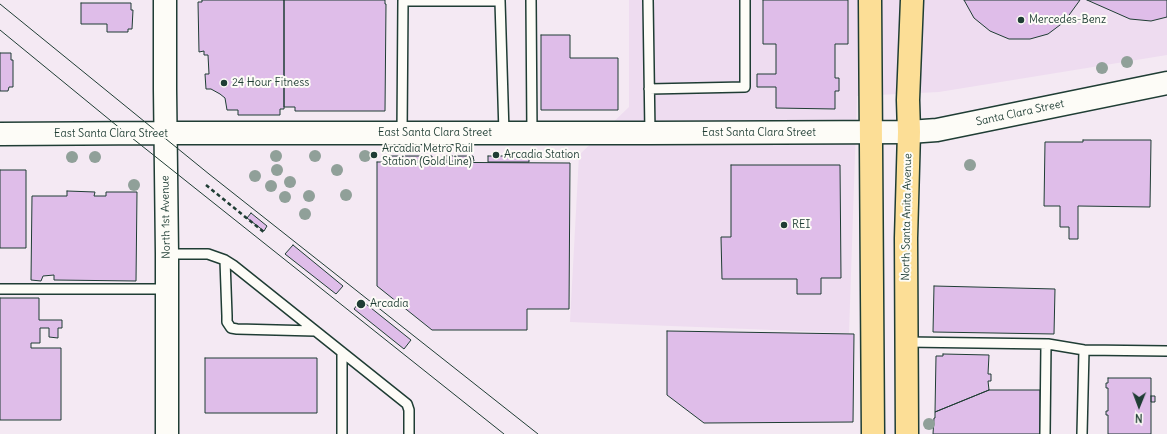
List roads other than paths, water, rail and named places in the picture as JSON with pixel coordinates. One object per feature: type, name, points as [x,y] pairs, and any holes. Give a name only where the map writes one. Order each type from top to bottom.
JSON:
[{"type":"main road","points":[[870,0],[873,434]]},
{"type":"main road","name":"North Santa Anita Avenue","points":[[907,434],[906,342],[909,132],[908,100],[912,0]]},
{"type":"street","name":"North 1st Avenue","points":[[165,0],[167,434]]},
{"type":"street","name":"Santa Clara Street","points":[[871,133],[937,130],[1167,83]]},
{"type":"street","name":"East Santa Clara Street","points":[[0,134],[871,133]]},
{"type":"lane","points":[[402,133],[403,0],[500,1],[504,134]]},
{"type":"lane","points":[[531,0],[532,133]]},
{"type":"lane","points":[[648,0],[650,134]]},
{"type":"lane","points":[[649,89],[745,87],[745,0]]},
{"type":"lane","points":[[167,254],[208,254],[226,260],[407,404],[409,410],[409,434]]},
{"type":"lane","points":[[226,260],[227,322],[231,328],[316,331]]},
{"type":"lane","points":[[0,289],[167,289]]},
{"type":"lane","points":[[906,342],[1046,344],[1084,350],[1167,351]]},
{"type":"lane","points":[[1045,434],[1046,344]]},
{"type":"lane","points":[[1082,434],[1084,350]]},
{"type":"lane","points":[[342,352],[342,434]]},
{"type":"tram line","points":[[0,4],[209,174],[538,434]]},
{"type":"tram line","points":[[0,30],[127,134],[504,434]]},
{"type":"place","name":"Mercedes-Benz","points":[[1021,20]]},
{"type":"place","name":"24 Hour Fitness","points":[[224,83]]},
{"type":"place","name":"Arcadia Metro Rail Station (Gold Line)","points":[[374,155]]},
{"type":"place","name":"Arcadia Station","points":[[496,155]]},
{"type":"place","name":"REI","points":[[784,225]]},
{"type":"place","name":"Arcadia","points":[[361,304]]}]
